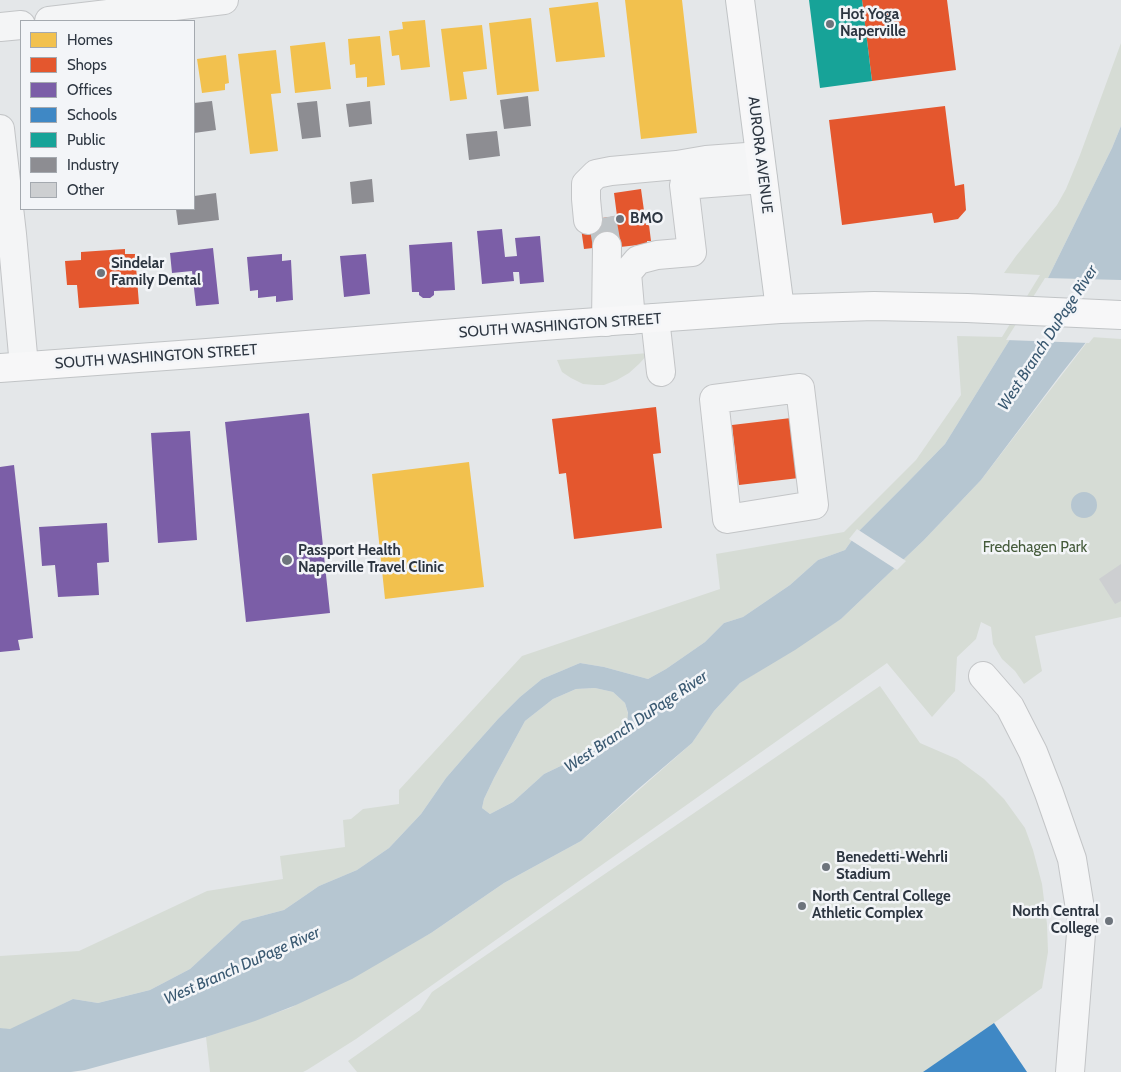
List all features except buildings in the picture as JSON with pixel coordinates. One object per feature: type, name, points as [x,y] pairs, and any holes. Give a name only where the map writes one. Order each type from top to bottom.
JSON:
[{"type":"main road","name":"AURORA AVENUE","points":[[740,0],[780,309]]},
{"type":"main road","name":"SOUTH WASHINGTON STREET","points":[[12,367],[780,309],[874,306],[1121,315]]},
{"type":"street","points":[[57,20],[224,0]]},
{"type":"street","points":[[0,27],[20,25]]},
{"type":"street","points":[[0,129],[13,243],[12,367]]},
{"type":"street","points":[[595,219],[586,199],[586,184],[596,174],[612,171],[681,175],[706,160],[761,167]]},
{"type":"street","points":[[621,320],[627,273],[638,260],[656,255],[692,252],[681,175]]},
{"type":"street","points":[[600,247],[621,320],[661,372]]},
{"type":"street","points":[[800,388],[814,505],[727,519],[714,399],[788,390],[800,388]]},
{"type":"street","points":[[983,676],[1010,707],[1032,752],[1049,793],[1072,859],[1082,921],[1070,1072]]},
{"type":"green space","points":[[1121,43],[1121,126],[1048,278],[945,444],[857,533],[845,550],[818,560],[790,585],[743,617],[724,623],[705,642],[648,679],[604,667],[580,663],[542,679],[498,719],[446,778],[421,814],[389,848],[357,870],[319,886],[284,910],[242,921],[190,969],[150,990],[98,1003],[73,999],[10,1030],[0,1028],[0,956],[79,951],[207,891],[283,879],[280,856],[345,847],[343,820],[351,819],[363,809],[399,804],[399,790],[522,656],[720,589],[716,554],[844,532],[916,460],[961,395],[957,336],[1002,337],[1040,275],[1004,273],[1057,205],[1066,189]]},
{"type":"green space","name":"Fredehagen Park","points":[[1091,337],[1121,339],[1121,617],[1035,636],[1042,671],[1024,684],[1015,671],[1002,659],[993,644],[991,627],[981,622],[976,639],[957,657],[955,691],[932,717],[887,663],[356,1039],[307,1070],[303,1072],[210,1072],[206,1037],[290,1008],[431,933],[504,883],[581,841],[692,743],[714,711],[740,683],[841,619],[924,540],[981,480]]},
{"type":"green space","points":[[649,353],[629,373],[604,385],[583,384],[571,378],[562,372],[557,360]]},
{"type":"green space","name":"Benedetti-Wehrli Stadium","points":[[880,686],[920,743],[957,759],[984,779],[1004,799],[1025,828],[1042,884],[1048,952],[1042,988],[994,1023],[1027,1072],[357,1072],[348,1061],[420,1010],[432,992]]},
{"type":"green space","points":[[595,688],[613,692],[625,703],[628,714],[627,724],[618,735],[544,774],[513,802],[490,814],[482,808],[494,778],[525,721],[553,699],[576,689]]},
{"type":"water","name":"West Branch DuPage River","points":[[1121,126],[1121,298],[981,480],[924,540],[841,619],[795,650],[740,683],[714,711],[692,743],[581,841],[504,883],[431,933],[352,979],[296,1005],[206,1037],[85,1070],[71,1072],[0,1072],[0,1028],[10,1029],[73,999],[98,1003],[150,990],[190,969],[242,921],[284,910],[319,886],[357,870],[389,848],[421,814],[446,778],[498,719],[542,679],[580,663],[604,667],[648,679],[705,642],[724,623],[743,617],[790,585],[818,560],[845,550],[857,533],[945,444],[1048,278]],"holes":[[[595,688],[613,692],[625,703],[628,713],[627,724],[618,735],[544,774],[513,802],[490,814],[482,808],[494,778],[525,721],[553,699],[576,689]]]},
{"type":"water","points":[[1084,492],[1093,496],[1097,505],[1093,514],[1084,518],[1075,514],[1071,505],[1075,496]]},
{"type":"pier","points":[[1045,278],[1121,280],[1121,303],[1089,343],[1006,340]]},
{"type":"pier","points":[[857,529],[906,561],[897,570],[849,539]]},
{"type":"tunnel","points":[[602,218],[607,246]]},
{"type":"place","name":"Hot Yoga Naperville","points":[[830,24]]},
{"type":"place","name":"BMO","points":[[620,219]]},
{"type":"place","name":"Sindelar Family Dental","points":[[101,273]]},
{"type":"place","name":"Passport Health Naperville Travel Clinic","points":[[287,560]]},
{"type":"place","name":"Benedetti-Wehrli Stadium","points":[[826,867]]},
{"type":"place","name":"North Central College Athletic Complex","points":[[802,906]]},
{"type":"place","name":"North Central College","points":[[1109,921]]}]
